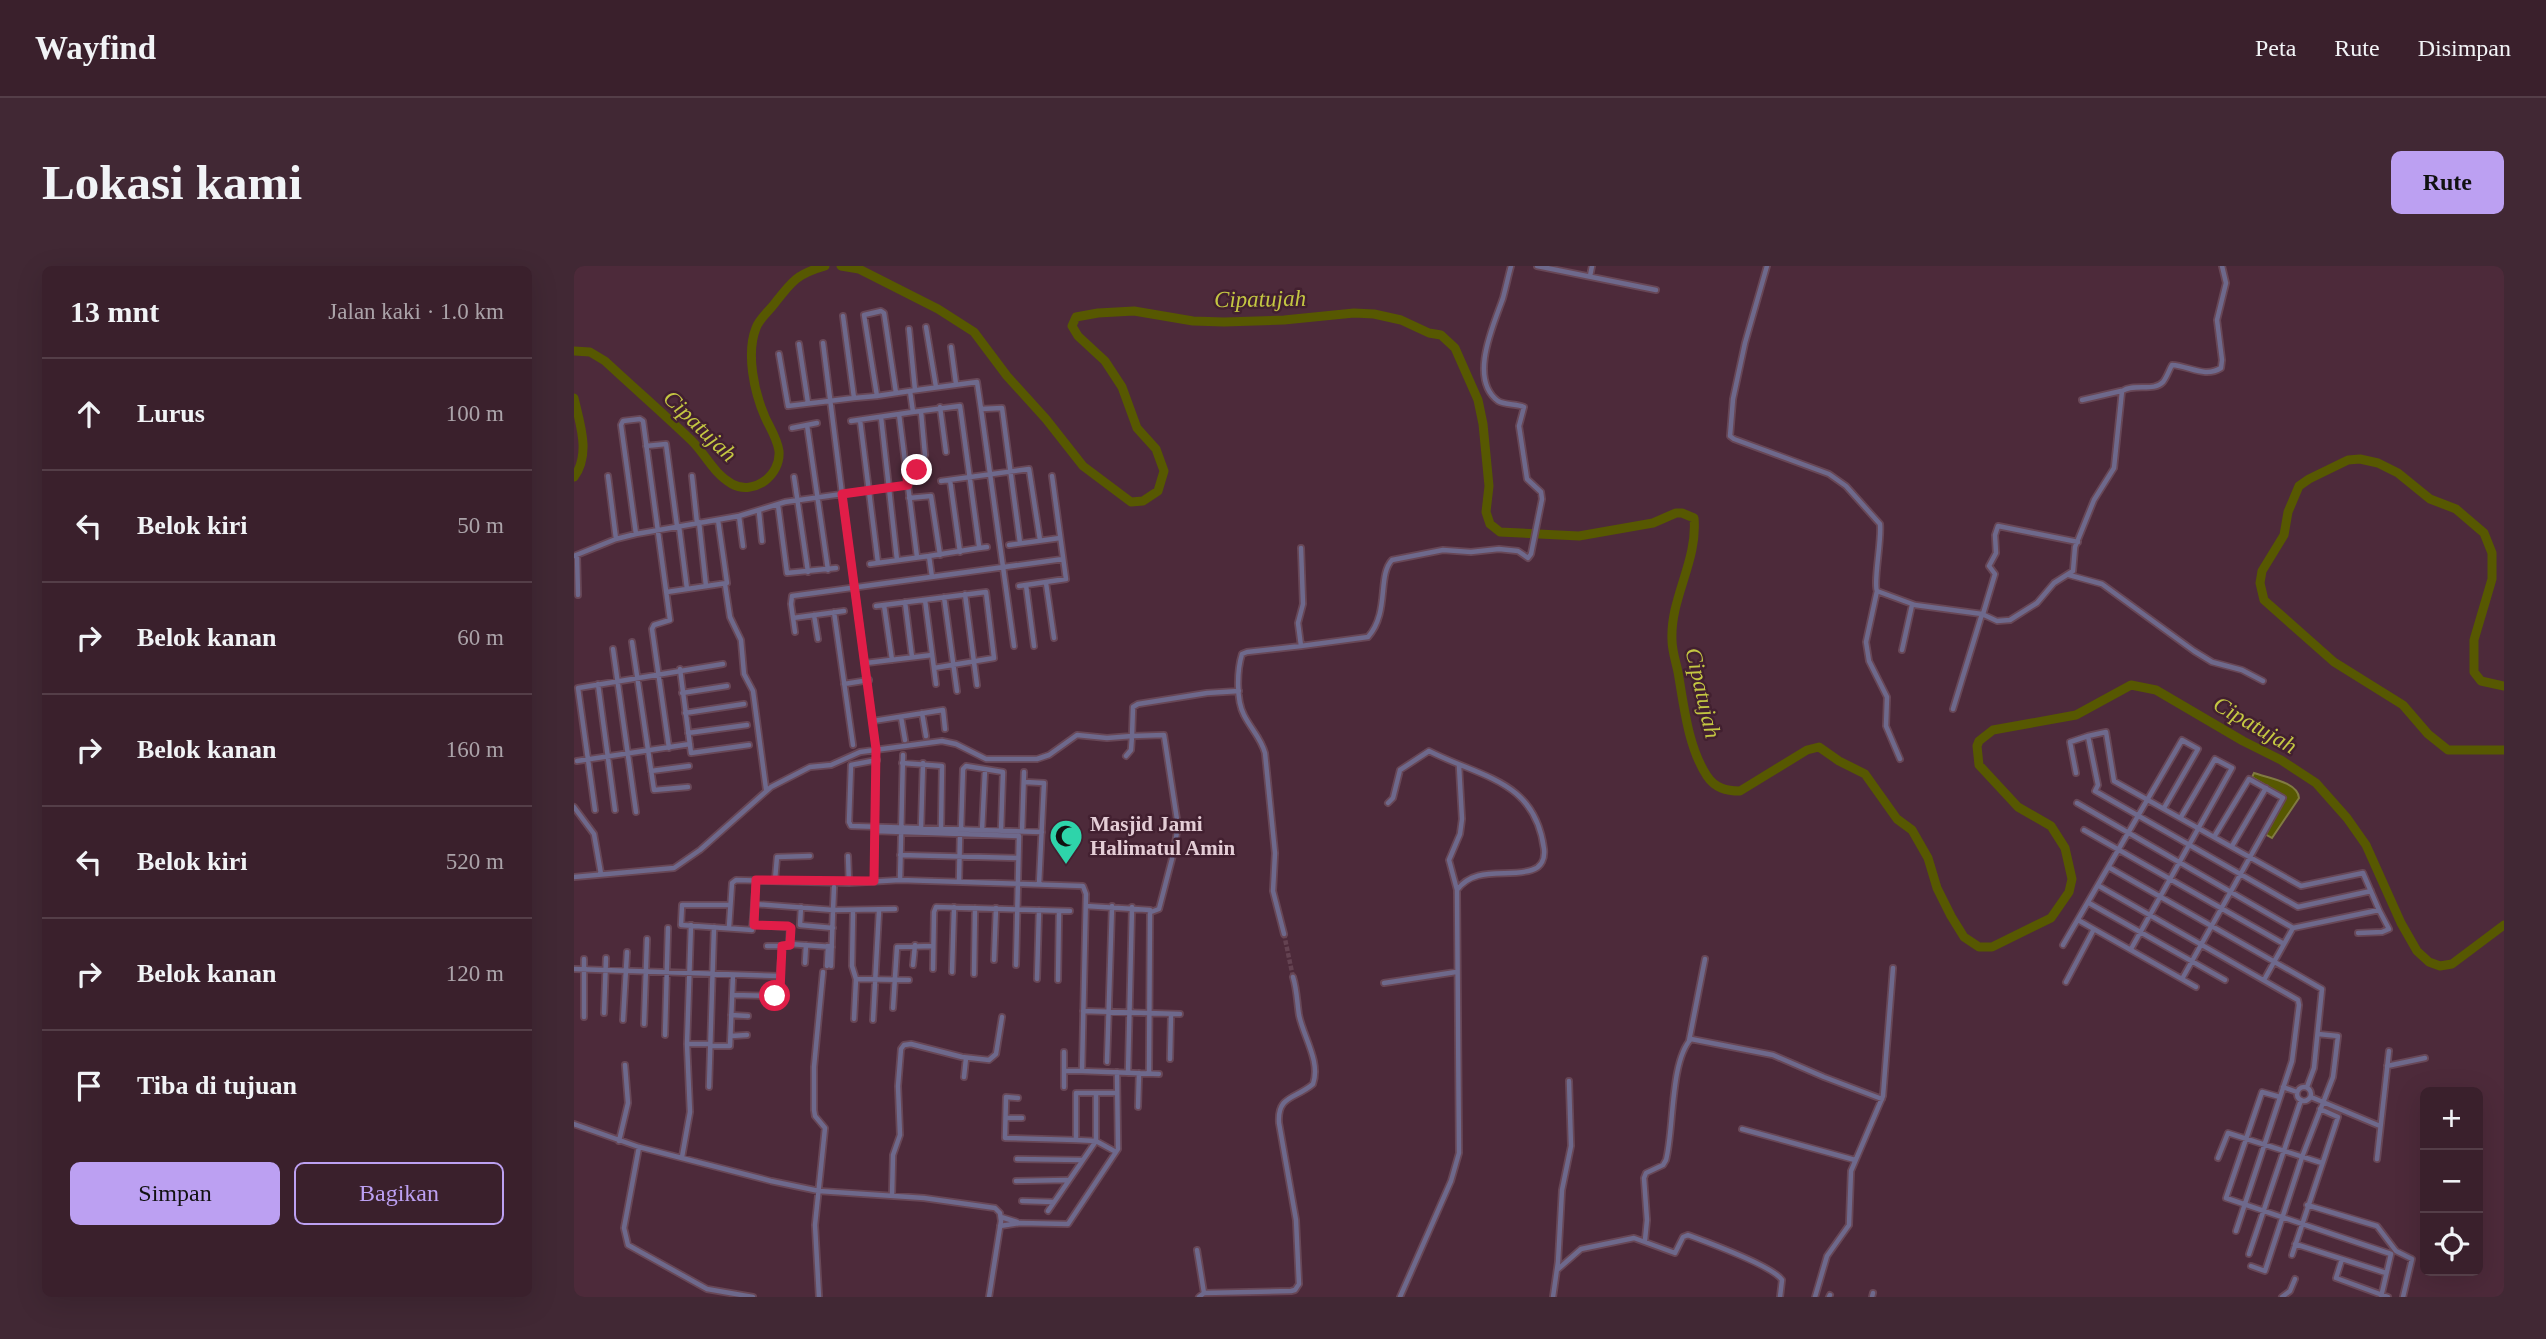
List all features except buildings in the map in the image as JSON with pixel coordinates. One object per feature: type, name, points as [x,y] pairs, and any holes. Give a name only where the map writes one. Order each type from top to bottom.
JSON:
[{"type":"street","points":[[1284,934],[1273,885],[1275,853],[1265,753],[1258,735],[1243,714],[1240,659],[1244,653],[1368,637],[1382,610],[1387,568],[1392,560],[1443,551],[1499,549],[1518,551],[1528,558],[1541,511],[1542,493],[1528,481],[1519,423],[1524,407],[1500,402],[1490,391],[1486,381],[1486,344],[1511,266]]},
{"type":"street","points":[[1537,266],[1656,290]]},
{"type":"street","points":[[1590,276],[1592,266]]},
{"type":"street","points":[[1768,266],[1745,343],[1733,399],[1730,436],[1788,457],[1804,467],[1829,474],[1846,486],[1880,524],[1880,558],[1875,585],[1877,591],[1866,642],[1869,661],[1887,697],[1886,726],[1893,737],[1900,759]]},
{"type":"street","points":[[2082,400],[2134,386],[2158,386],[2172,365],[2204,372],[2215,372],[2221,368],[2217,320],[2226,283],[2222,266]]},
{"type":"street","points":[[877,396],[863,315],[865,313],[884,313],[896,393]]},
{"type":"street","points":[[843,316],[854,398]]},
{"type":"street","points":[[926,327],[936,387]]},
{"type":"street","points":[[909,329],[913,412]]},
{"type":"street","points":[[823,343],[876,749],[874,881]]},
{"type":"street","points":[[799,344],[808,403]]},
{"type":"street","points":[[951,347],[956,384]]},
{"type":"street","points":[[779,354],[787,405],[978,383],[1014,646]]},
{"type":"street","points":[[1877,591],[1912,604],[1982,614],[1997,621],[2010,620],[2037,603],[2054,583],[2069,575],[2073,568],[2074,550],[2094,500],[2113,472],[2122,391]]},
{"type":"street","points":[[852,421],[966,404]]},
{"type":"street","points":[[959,405],[979,548]]},
{"type":"street","points":[[940,407],[946,452]]},
{"type":"street","points":[[981,410],[1002,408],[1020,543]]},
{"type":"street","points":[[906,472],[917,470],[925,456],[921,412]]},
{"type":"street","points":[[899,414],[917,557]]},
{"type":"street","points":[[881,417],[897,560]]},
{"type":"street","points":[[860,419],[878,563]]},
{"type":"street","points":[[636,534],[621,423],[642,420],[670,621],[652,627],[669,748]]},
{"type":"street","points":[[792,428],[817,423]]},
{"type":"street","points":[[807,425],[828,570]]},
{"type":"street","points":[[646,446],[666,444],[687,589]]},
{"type":"street","points":[[941,481],[1030,470],[1040,540]]},
{"type":"street","points":[[608,476],[616,539]]},
{"type":"street","points":[[692,476],[706,586]]},
{"type":"street","points":[[1019,586],[1066,579],[1052,476]]},
{"type":"street","points":[[794,477],[808,572]]},
{"type":"street","points":[[950,480],[960,552]]},
{"type":"street","points":[[578,595],[576,555],[616,539],[759,512],[797,500],[908,485]]},
{"type":"street","points":[[909,498],[931,496],[940,555]]},
{"type":"street","points":[[778,505],[787,572],[790,574],[836,568]]},
{"type":"street","points":[[759,512],[762,541]]},
{"type":"street","points":[[739,516],[743,545]]},
{"type":"street","points":[[718,519],[730,617],[741,640],[744,674],[753,691],[766,790]]},
{"type":"street","points":[[1953,709],[1995,574],[1989,566],[1996,552],[1995,536],[1998,526],[2078,541]]},
{"type":"street","points":[[1009,545],[1060,538]]},
{"type":"street","points":[[870,564],[988,547]]},
{"type":"street","points":[[1301,548],[1303,604],[1298,624],[1301,646]]},
{"type":"street","points":[[929,556],[932,577]]},
{"type":"street","points":[[795,632],[792,596],[1063,559]]},
{"type":"street","points":[[2069,575],[2102,584],[2212,662],[2242,670],[2263,681]]},
{"type":"street","points":[[1046,583],[1054,638]]},
{"type":"street","points":[[667,592],[725,584]]},
{"type":"street","points":[[1026,585],[1034,646]]},
{"type":"street","points":[[876,606],[985,591],[994,657],[934,668]]},
{"type":"street","points":[[965,594],[977,685]]},
{"type":"street","points":[[944,597],[957,691]]},
{"type":"street","points":[[925,600],[936,684]]},
{"type":"street","points":[[905,602],[912,657]]},
{"type":"street","points":[[1902,650],[1912,604]]},
{"type":"street","points":[[884,605],[891,660]]},
{"type":"street","points":[[793,618],[844,611]]},
{"type":"street","points":[[834,612],[853,745]]},
{"type":"street","points":[[814,615],[818,639]]},
{"type":"street","points":[[632,642],[655,791],[688,787]]},
{"type":"street","points":[[613,649],[636,812]]},
{"type":"street","points":[[866,663],[932,655]]},
{"type":"street","points":[[595,810],[578,689],[680,669],[723,664]]},
{"type":"street","points":[[680,669],[692,753],[749,745]]},
{"type":"street","points":[[844,684],[869,680]]},
{"type":"street","points":[[598,684],[615,810]]},
{"type":"street","points":[[682,693],[727,686]]},
{"type":"street","points":[[1126,756],[1131,750],[1135,705],[1208,693],[1240,691]]},
{"type":"street","points":[[685,713],[744,704]]},
{"type":"street","points":[[873,721],[943,710],[945,730]]},
{"type":"street","points":[[922,713],[926,736]]},
{"type":"street","points":[[901,717],[905,740]]},
{"type":"street","points":[[688,733],[747,725]]},
{"type":"street","points":[[2076,774],[2070,742],[2106,733],[2114,781],[2301,887],[2363,873],[2389,929],[2358,933]]},
{"type":"street","points":[[574,877],[674,868],[700,850],[766,790],[810,767],[831,765],[860,752],[942,741],[956,744],[986,759],[1037,760],[1049,755],[1077,735],[1107,738],[1164,735],[1178,826],[1165,888],[1158,909],[1151,912]]},
{"type":"street","points":[[2088,736],[2098,785],[2095,791],[2298,907],[2371,891]]},
{"type":"street","points":[[2063,945],[2182,740],[2198,749],[2164,808]]},
{"type":"street","points":[[577,761],[690,744]]},
{"type":"street","points":[[1388,803],[1393,798],[1397,773],[1429,751],[1519,794],[1532,809],[1544,855],[1542,863],[1535,869],[1490,873],[1461,884],[1457,890]]},
{"type":"street","points":[[900,880],[902,755]]},
{"type":"street","points":[[2131,949],[2232,768],[2215,759],[2181,817]]},
{"type":"street","points":[[877,760],[851,765],[851,826],[961,832],[1022,831],[1042,834]]},
{"type":"street","points":[[902,763],[940,764],[943,768],[941,829]]},
{"type":"street","points":[[921,828],[923,764]]},
{"type":"street","points":[[651,771],[688,765]]},
{"type":"street","points":[[1400,1297],[1451,1181],[1459,1153],[1457,890],[1449,860],[1460,834],[1462,819],[1459,766]]},
{"type":"street","points":[[959,882],[964,767],[981,767],[985,771],[1004,773],[1001,831]]},
{"type":"street","points":[[982,830],[985,771]]},
{"type":"street","points":[[1022,831],[1024,772]]},
{"type":"street","points":[[2182,978],[2283,798],[2249,779],[2214,836]]},
{"type":"street","points":[[1025,782],[1044,783],[1039,884]]},
{"type":"street","points":[[2231,846],[2266,788]]},
{"type":"street","points":[[2077,803],[2293,928],[2379,910]]},
{"type":"street","points":[[574,807],[594,834],[601,874]]},
{"type":"street","points":[[901,829],[1019,836],[1016,965]]},
{"type":"street","points":[[2084,830],[2284,944]]},
{"type":"street","points":[[900,855],[1018,858]]},
{"type":"street","points":[[775,880],[777,857],[810,856]]},
{"type":"street","points":[[848,856],[849,883]]},
{"type":"street","points":[[2109,868],[2322,989],[2314,1068],[2307,1087]]},
{"type":"street","points":[[730,905],[682,905],[681,925],[750,930],[754,925],[756,880]]},
{"type":"street","points":[[729,928],[733,881],[849,883],[900,880],[1083,886],[1086,906],[1082,1071]]},
{"type":"street","points":[[2099,886],[2294,997],[2300,1005],[2292,1061],[2236,1231]]},
{"type":"street","points":[[829,966],[834,887]]},
{"type":"street","points":[[2089,903],[2225,980]]},
{"type":"street","points":[[755,904],[853,911],[895,909]]},
{"type":"street","points":[[800,925],[801,906]]},
{"type":"street","points":[[953,972],[954,906]]},
{"type":"street","points":[[933,969],[934,909],[954,906],[1070,911]]},
{"type":"street","points":[[1086,906],[1132,907],[1149,909],[1151,912]]},
{"type":"street","points":[[1107,1062],[1112,906]]},
{"type":"street","points":[[1128,1073],[1132,907]]},
{"type":"street","points":[[974,974],[975,908]]},
{"type":"street","points":[[994,960],[996,908]]},
{"type":"street","points":[[1037,979],[1039,910]]},
{"type":"street","points":[[853,911],[852,965],[856,979],[854,1019]]},
{"type":"street","points":[[873,1020],[879,911]]},
{"type":"street","points":[[1058,980],[1059,911]]},
{"type":"street","points":[[1149,1073],[1151,912]]},
{"type":"street","points":[[2078,920],[2196,987]]},
{"type":"street","points":[[681,1157],[690,1112],[688,1044],[691,925]]},
{"type":"street","points":[[754,925],[833,928]]},
{"type":"street","points":[[788,926],[791,928],[790,944]]},
{"type":"street","points":[[709,1087],[714,927]]},
{"type":"street","points":[[665,1035],[668,928]]},
{"type":"street","points":[[2264,980],[2293,928]]},
{"type":"street","points":[[2066,982],[2094,929]]},
{"type":"street","points":[[644,1024],[647,939]]},
{"type":"street","points":[[805,963],[806,945]]},
{"type":"street","points":[[767,946],[830,946]]},
{"type":"street","points":[[733,995],[778,996],[782,946]]},
{"type":"street","points":[[913,965],[915,946]]},
{"type":"street","points":[[893,1008],[897,947],[933,946]]},
{"type":"street","points":[[623,1020],[626,952]]},
{"type":"street","points":[[604,1013],[606,958]]},
{"type":"street","points":[[584,959],[584,1017]]},
{"type":"street","points":[[1645,1240],[1647,1220],[1644,1178],[1646,1173],[1663,1165],[1666,1160],[1672,1103],[1682,1057],[1689,1041],[1705,959]]},
{"type":"street","points":[[1815,1297],[1827,1256],[1849,1225],[1850,1180],[1854,1160],[1882,1099],[1892,968]]},
{"type":"street","points":[[574,969],[780,976]]},
{"type":"street","points":[[821,1297],[815,1224],[825,1128],[814,1114],[814,1080],[823,972]]},
{"type":"street","points":[[1384,983],[1456,972]]},
{"type":"street","points":[[688,1044],[728,1047],[731,1035],[733,975]]},
{"type":"street","points":[[1197,1250],[1202,1295],[1292,1291],[1298,1287],[1296,1220],[1279,1110],[1284,1102],[1313,1084],[1315,1073],[1300,1020],[1293,976]]},
{"type":"street","points":[[856,979],[909,980]]},
{"type":"street","points":[[1083,1011],[1180,1014]]},
{"type":"street","points":[[1170,1059],[1171,1014]]},
{"type":"street","points":[[731,1016],[748,1016]]},
{"type":"street","points":[[892,1196],[894,1155],[900,1135],[898,1086],[901,1049],[904,1045],[911,1044],[966,1058],[994,1058],[1002,1017]]},
{"type":"street","points":[[2251,1266],[2264,1271],[2302,1157],[2333,1077],[2338,1036],[2318,1034]]},
{"type":"street","points":[[731,1035],[747,1035]]},
{"type":"street","points":[[1689,1041],[1695,1038],[1773,1055],[1882,1099]]},
{"type":"street","points":[[2377,1159],[2389,1051]]},
{"type":"street","points":[[1064,1052],[1064,1087]]},
{"type":"street","points":[[964,1077],[966,1058]]},
{"type":"street","points":[[2387,1066],[2425,1058]]},
{"type":"street","points":[[619,1141],[628,1103],[625,1065]]},
{"type":"street","points":[[1064,1071],[1159,1074]]},
{"type":"street","points":[[1000,1226],[1020,1223],[1068,1224],[1118,1149],[1116,1072]]},
{"type":"street","points":[[1138,1107],[1139,1073]]},
{"type":"street","points":[[1553,1297],[1562,1190],[1571,1146],[1569,1081]]},
{"type":"street","points":[[2249,1254],[2301,1100],[2297,1092],[2283,1087]]},
{"type":"street","points":[[2297,1092],[2301,1087],[2307,1087],[2311,1091],[2311,1097]]},
{"type":"street","points":[[2280,1097],[2262,1092],[2226,1198],[2412,1259],[2403,1297]]},
{"type":"street","points":[[1076,1140],[1076,1093],[1117,1093]]},
{"type":"street","points":[[1048,1211],[1096,1141],[1096,1093]]},
{"type":"street","points":[[1018,1098],[1006,1097],[1005,1139],[1096,1141],[1116,1152]]},
{"type":"street","points":[[2311,1097],[2381,1126]]},
{"type":"street","points":[[2301,1100],[2305,1101],[2311,1097]]},
{"type":"street","points":[[2292,1255],[2338,1117],[2320,1109]]},
{"type":"street","points":[[1006,1118],[1022,1118]]},
{"type":"street","points":[[574,1124],[639,1147],[771,1181],[820,1191],[984,1205],[995,1208],[1001,1217],[1020,1223]]},
{"type":"street","points":[[1742,1129],[1854,1160]]},
{"type":"street","points":[[2218,1158],[2228,1133],[2322,1163]]},
{"type":"street","points":[[639,1147],[624,1228],[628,1245],[707,1289],[753,1297]]},
{"type":"street","points":[[1017,1159],[1083,1160]]},
{"type":"street","points":[[1016,1181],[1068,1180]]},
{"type":"street","points":[[1022,1201],[1054,1202]]},
{"type":"street","points":[[2307,1205],[2376,1226],[2392,1251],[2381,1295]]},
{"type":"street","points":[[989,1297],[1001,1217]]},
{"type":"street","points":[[1557,1270],[1581,1249],[1629,1238],[1645,1240],[1675,1253],[1684,1235],[1688,1235],[1749,1259],[1782,1278],[1780,1297]]},
{"type":"street","points":[[2295,1244],[2386,1273]]},
{"type":"street","points":[[2342,1259],[2336,1278],[2388,1297]]},
{"type":"street","points":[[2282,1297],[2290,1291],[2295,1279]]},
{"type":"shaded area","points":[[2254,773],[2288,784],[2294,788],[2299,798],[2272,838],[2265,834],[2285,797],[2252,777]]},
{"type":"waterway","name":"Cipatujah","points":[[574,351],[590,352],[605,361],[692,441],[726,480],[740,487],[757,485],[776,468],[779,451],[761,407],[755,384],[752,349],[756,328],[796,279],[825,266]]},
{"type":"waterway","name":"Cipatujah","points":[[841,266],[859,269],[938,309],[974,332],[1007,376],[1083,466],[1131,502],[1143,501],[1158,491],[1164,471],[1156,449],[1137,428],[1122,387],[1105,361],[1078,336],[1072,326],[1076,317],[1134,311],[1193,321],[1224,322],[1284,320],[1354,313],[1401,320],[1429,333],[1441,335],[1455,348],[1478,400],[1489,486],[1486,512],[1490,524],[1500,532],[1579,536],[1653,523],[1676,513],[1694,518],[1692,549],[1675,609],[1672,644],[1691,739],[1710,780],[1721,788],[1740,791],[1807,750],[1819,747],[1865,774],[1897,819],[1912,830],[1928,858],[1937,888],[1951,916],[1964,937],[1979,947],[1992,947],[2051,918],[2069,892],[2072,879],[2065,848],[2051,826],[2018,807],[1979,765],[1979,741],[1993,730],[2076,715],[2131,685],[2156,690],[2281,760],[2316,783],[2347,818],[2366,845],[2401,923],[2417,951],[2429,962],[2440,966],[2452,964],[2504,925]]},
{"type":"waterway","name":"Cipatujah","points":[[574,398],[583,439],[582,459],[574,477]]},
{"type":"waterway","name":"Cipatujah","points":[[2504,686],[2481,681],[2474,672],[2474,640],[2492,579],[2492,553],[2484,533],[2456,509],[2430,499],[2398,473],[2378,463],[2360,459],[2348,460],[2299,486],[2288,512],[2284,535],[2262,571],[2260,583],[2264,600],[2334,662],[2403,705],[2428,734],[2448,750],[2504,750]]},
{"type":"tunnel","points":[[1284,934],[1293,977]]},
{"type":"place","name":"Masjid Jami Halimatul Amin","points":[[1066,866]]},
{"type":"route","points":[[775,996],[778,996],[780,991],[782,946],[790,945],[791,928],[754,925],[756,880],[849,883],[874,881],[877,760],[842,494],[908,485],[906,472],[917,470]]}]
